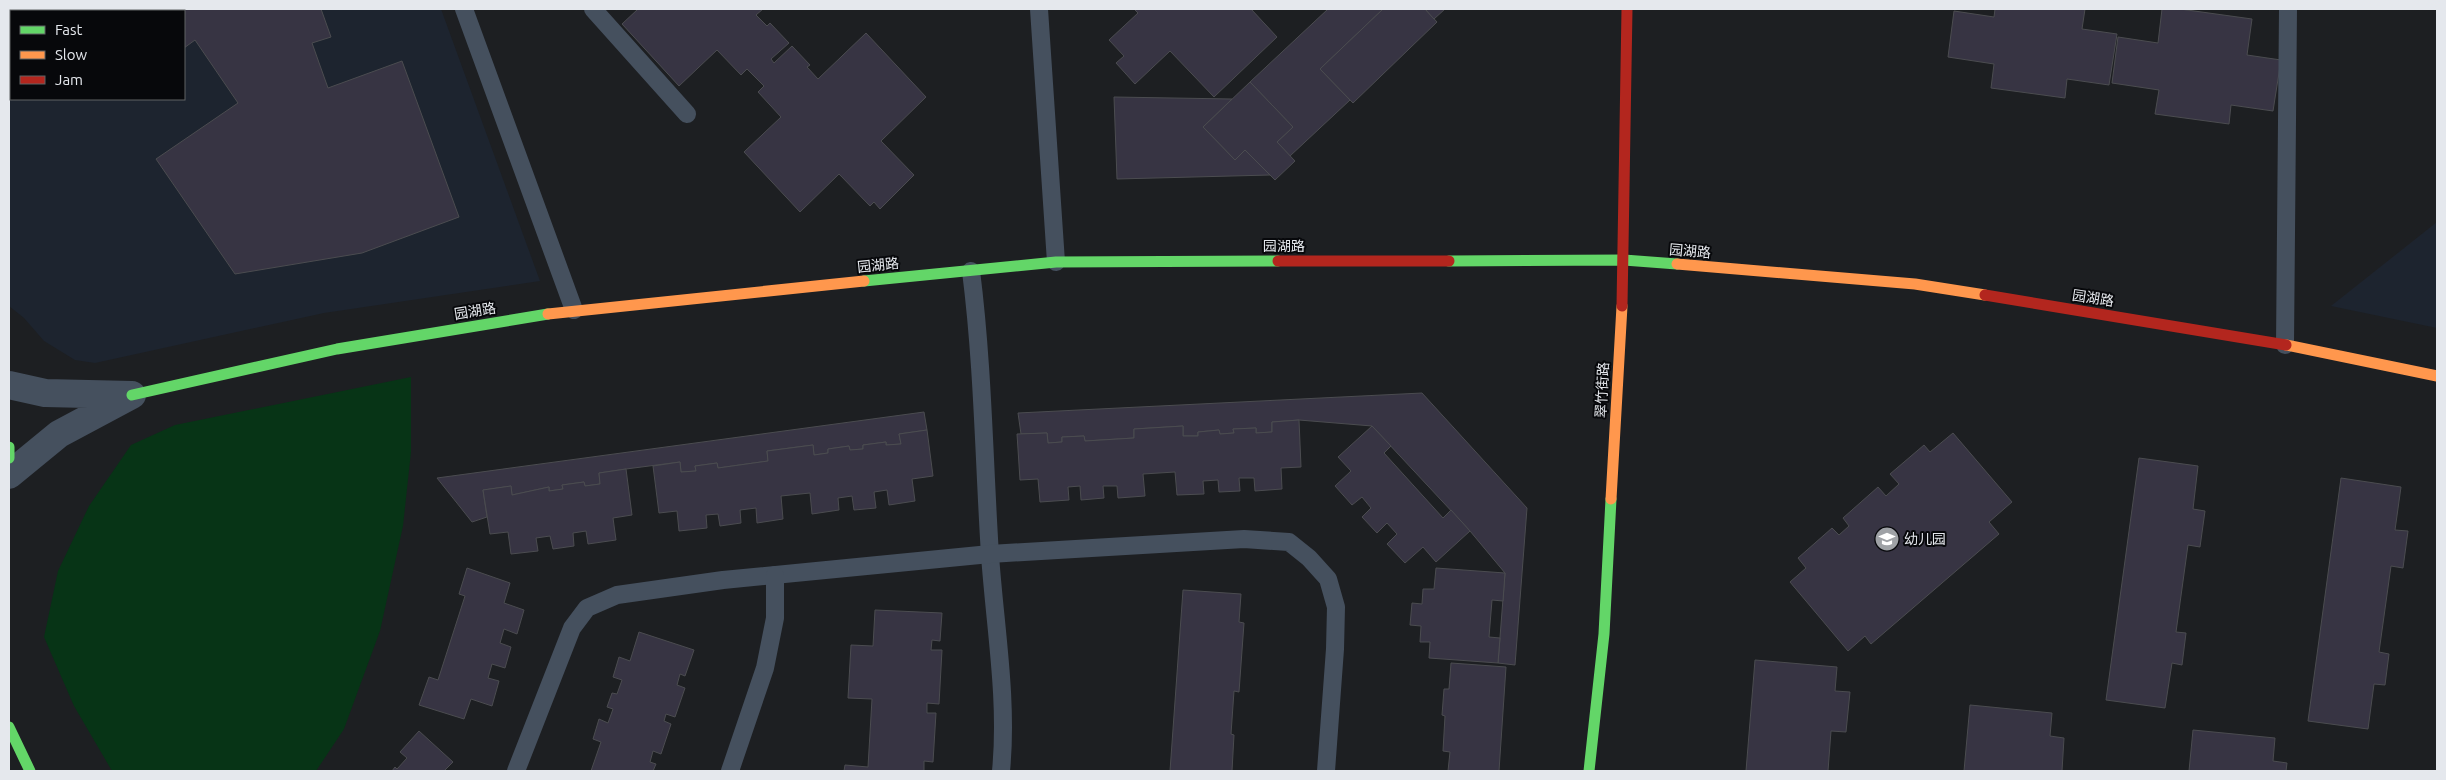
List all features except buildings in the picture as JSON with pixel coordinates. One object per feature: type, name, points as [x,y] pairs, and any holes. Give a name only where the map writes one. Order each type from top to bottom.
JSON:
[{"type":"street","name":"翠竹街路","points":[[1589,771],[1604,634],[1624,260],[1627,9]]},
{"type":"street","name":"园湖路","points":[[132,395],[337,348],[574,310],[1056,262],[1624,260],[1915,284],[2285,344],[2437,376]]},
{"type":"street","points":[[9,385],[44,393],[132,395]]},
{"type":"street","points":[[9,475],[60,434],[132,395]]},
{"type":"street","points":[[9,447],[9,458]]},
{"type":"street","points":[[9,727],[30,771]]},
{"type":"lane","points":[[464,9],[574,310]]},
{"type":"lane","points":[[593,9],[687,114]]},
{"type":"lane","points":[[1039,9],[1056,262]]},
{"type":"lane","points":[[2285,344],[2288,9]]},
{"type":"lane","points":[[971,271],[977,315],[990,554],[1004,738],[1001,771]]},
{"type":"lane","points":[[516,771],[572,628],[587,608],[617,595],[775,575],[990,554],[1244,540],[1289,542],[1309,558],[1328,579],[1336,607],[1335,649],[1326,771]]},
{"type":"lane","points":[[730,771],[765,668],[775,618],[775,575]]},
{"type":"shaded area","points":[[9,9],[441,9],[540,281],[324,313],[95,363],[75,360],[44,341],[24,318],[9,306]]},
{"type":"shaded area","points":[[2437,222],[2437,328],[2331,306]]},
{"type":"green space","points":[[411,377],[411,452],[403,526],[380,631],[344,729],[316,771],[112,771],[74,706],[44,637],[58,571],[89,506],[131,445],[175,425]]},
{"type":"traffic: fast","points":[[1449,261],[1624,260],[1677,264]]},
{"type":"traffic: fast","points":[[864,281],[1056,262],[1278,261]]},
{"type":"traffic: fast","points":[[132,395],[337,349],[548,314]]},
{"type":"traffic: fast","points":[[9,447],[9,458]]},
{"type":"traffic: fast","points":[[1589,771],[1604,634],[1611,499]]},
{"type":"traffic: fast","points":[[9,727],[30,771]]},
{"type":"traffic: slow","points":[[1677,264],[1915,284],[1985,295]]},
{"type":"traffic: slow","points":[[548,314],[864,281]]},
{"type":"traffic: slow","points":[[1611,499],[1622,306]]},
{"type":"traffic: slow","points":[[2286,345],[2437,376]]},
{"type":"traffic: jam","points":[[1622,306],[1627,9]]},
{"type":"traffic: jam","points":[[1278,261],[1449,261]]},
{"type":"traffic: jam","points":[[1985,295],[2286,345]]},
{"type":"place","name":"幼儿园","points":[[1887,539]]}]
